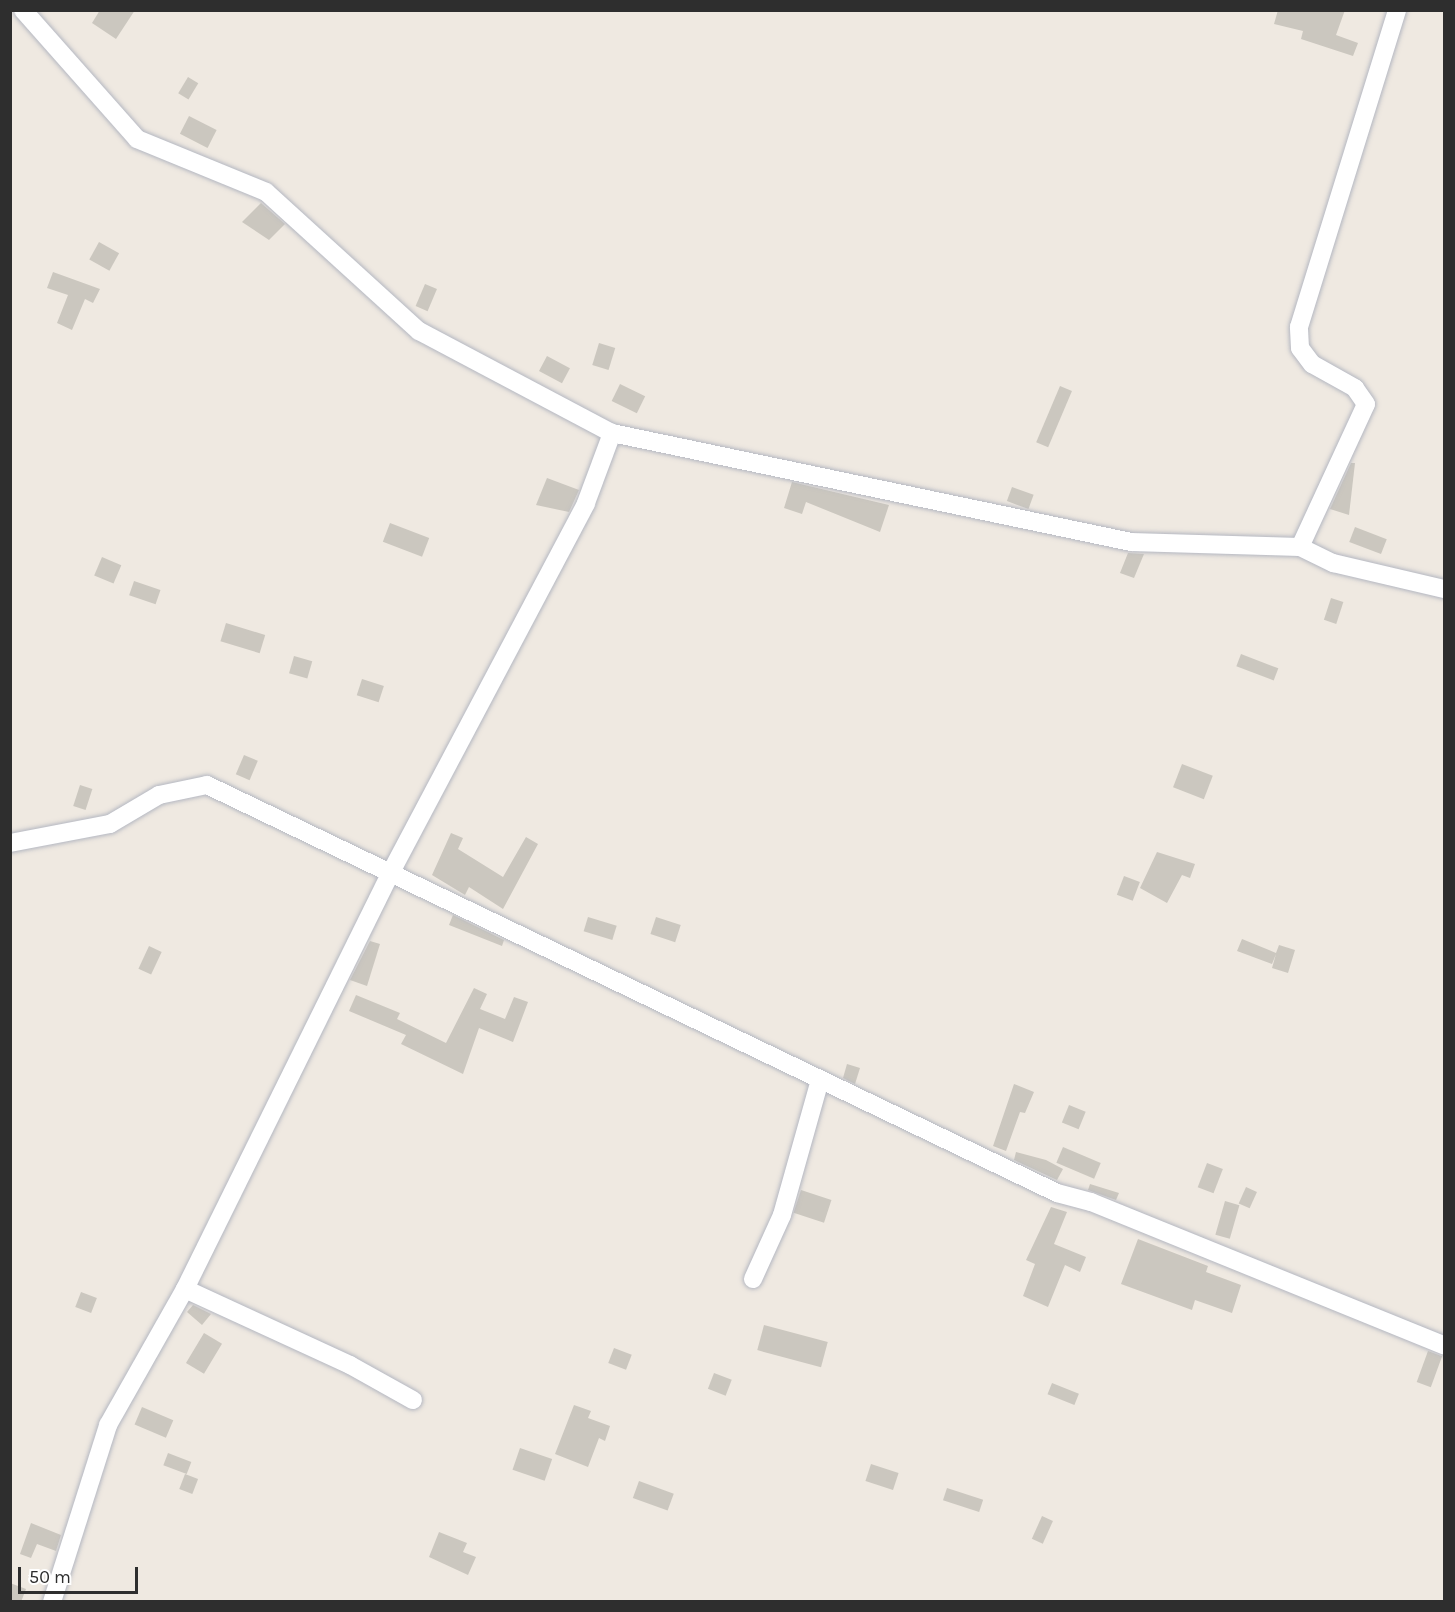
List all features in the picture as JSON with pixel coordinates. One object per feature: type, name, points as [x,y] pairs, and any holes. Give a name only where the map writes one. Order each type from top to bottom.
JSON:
[{"type":"street","points":[[23,10],[137,139],[266,192],[419,331],[612,433],[1131,542],[1300,547],[1333,563],[1444,588]]},
{"type":"street","points":[[1300,547],[1366,404],[1355,388],[1312,364],[1300,348],[1299,327],[1397,10]]},
{"type":"street","points":[[52,1602],[108,1425],[185,1289],[391,872],[586,503],[612,433]]},
{"type":"street","points":[[10,843],[110,825],[159,795],[207,785],[1057,1193],[1091,1202],[1444,1345]]},
{"type":"street","points":[[753,1279],[782,1215],[820,1080]]},
{"type":"street","points":[[185,1289],[350,1365],[413,1400]]},
{"type":"building","points":[[100,10],[135,10],[116,39],[92,23]]},
{"type":"building","points":[[1278,10],[1345,10],[1336,35],[1358,43],[1353,56],[1301,39],[1303,31],[1274,24]]},
{"type":"building","points":[[188,77],[198,83],[189,99],[178,93]]},
{"type":"building","points":[[189,116],[217,130],[208,148],[180,134]]},
{"type":"building","points":[[261,203],[285,224],[269,240],[242,222]]},
{"type":"building","points":[[99,242],[119,253],[109,271],[89,259]]},
{"type":"building","points":[[53,272],[100,289],[93,303],[85,299],[72,330],[57,323],[68,295],[47,288]]},
{"type":"building","points":[[425,284],[437,289],[428,311],[416,306]]},
{"type":"building","points":[[599,343],[615,348],[609,370],[592,365]]},
{"type":"building","points":[[547,356],[570,368],[562,383],[539,371]]},
{"type":"building","points":[[620,384],[645,396],[637,413],[612,401]]},
{"type":"building","points":[[1060,386],[1072,391],[1048,447],[1036,442]]},
{"type":"building","points":[[1351,463],[1355,463],[1349,515],[1330,509]]},
{"type":"building","points":[[547,478],[579,490],[569,512],[536,505]]},
{"type":"building","points":[[792,482],[889,505],[880,532],[806,502],[802,514],[784,508]]},
{"type":"building","points":[[1012,487],[1034,495],[1028,509],[1007,501]]},
{"type":"building","points":[[390,523],[429,538],[422,557],[383,542]]},
{"type":"building","points":[[1355,527],[1387,539],[1381,554],[1349,542]]},
{"type":"building","points":[[1128,553],[1144,554],[1134,578],[1120,573]]},
{"type":"building","points":[[102,557],[121,565],[114,584],[94,575]]},
{"type":"building","points":[[134,581],[160,590],[156,604],[129,595]]},
{"type":"building","points":[[1331,598],[1343,602],[1336,624],[1324,620]]},
{"type":"building","points":[[226,623],[265,635],[260,653],[220,641]]},
{"type":"building","points":[[1241,654],[1278,668],[1274,680],[1236,666]]},
{"type":"building","points":[[294,656],[312,661],[307,679],[289,673]]},
{"type":"building","points":[[362,679],[384,686],[379,702],[357,695]]},
{"type":"building","points":[[244,755],[258,761],[250,780],[236,774]]},
{"type":"building","points":[[1182,764],[1213,776],[1204,799],[1173,787]]},
{"type":"building","points":[[80,785],[92,789],[86,810],[73,806]]},
{"type":"building","points":[[451,833],[463,838],[458,849],[503,877],[526,837],[538,844],[503,909],[469,887],[465,895],[432,875]]},
{"type":"building","points":[[1157,852],[1195,864],[1190,878],[1182,875],[1167,903],[1140,888]]},
{"type":"building","points":[[1124,876],[1140,882],[1133,901],[1117,895]]},
{"type":"building","points":[[453,915],[504,940],[502,946],[449,925]]},
{"type":"building","points":[[588,917],[617,926],[612,940],[584,931]]},
{"type":"building","points":[[656,917],[681,925],[675,942],[650,934]]},
{"type":"building","points":[[1242,939],[1276,953],[1279,945],[1295,950],[1288,973],[1272,968],[1276,954],[1272,964],[1237,951]]},
{"type":"building","points":[[370,941],[380,944],[367,986],[350,980]]},
{"type":"building","points":[[149,946],[162,952],[151,975],[138,969]]},
{"type":"building","points":[[474,988],[487,994],[480,1009],[505,1019],[514,997],[528,1002],[513,1042],[479,1028],[463,1074],[401,1044],[406,1035],[349,1011],[356,995],[400,1013],[397,1019],[446,1043]]},
{"type":"building","points":[[847,1064],[860,1068],[855,1084],[843,1078]]},
{"type":"building","points":[[1014,1084],[1034,1092],[1025,1113],[1020,1112],[1006,1151],[993,1146]]},
{"type":"building","points":[[1069,1105],[1086,1112],[1079,1129],[1062,1123]]},
{"type":"building","points":[[1063,1147],[1101,1163],[1094,1179],[1056,1163]]},
{"type":"building","points":[[1016,1152],[1046,1160],[1063,1169],[1057,1180],[1014,1160]]},
{"type":"building","points":[[1207,1163],[1223,1169],[1214,1193],[1198,1187]]},
{"type":"building","points":[[1090,1184],[1119,1193],[1116,1200],[1088,1190]]},
{"type":"building","points":[[1246,1187],[1257,1192],[1250,1208],[1239,1203]]},
{"type":"building","points":[[801,1190],[831,1200],[824,1223],[794,1213]]},
{"type":"building","points":[[1225,1201],[1239,1205],[1230,1239],[1215,1235]]},
{"type":"building","points":[[1051,1207],[1067,1212],[1054,1244],[1086,1257],[1080,1272],[1065,1265],[1048,1307],[1023,1296],[1035,1264],[1026,1260]]},
{"type":"building","points":[[1138,1239],[1208,1266],[1206,1272],[1241,1285],[1232,1313],[1195,1300],[1192,1310],[1121,1284]]},
{"type":"building","points":[[81,1292],[97,1298],[91,1313],[75,1307]]},
{"type":"building","points":[[193,1305],[211,1314],[202,1325],[187,1312]]},
{"type":"building","points":[[764,1325],[828,1342],[821,1367],[757,1350]]},
{"type":"building","points":[[204,1333],[222,1344],[204,1374],[186,1363]]},
{"type":"building","points":[[614,1348],[632,1355],[626,1370],[608,1363]]},
{"type":"building","points":[[1428,1351],[1442,1356],[1431,1387],[1417,1382]]},
{"type":"building","points":[[714,1373],[732,1380],[726,1396],[708,1389]]},
{"type":"building","points":[[1052,1383],[1079,1394],[1074,1405],[1048,1394]]},
{"type":"building","points":[[574,1405],[591,1411],[588,1418],[610,1426],[605,1441],[599,1438],[588,1467],[555,1454]]},
{"type":"building","points":[[142,1407],[173,1420],[166,1438],[135,1424]]},
{"type":"building","points":[[520,1448],[552,1459],[545,1481],[513,1470]]},
{"type":"building","points":[[168,1453],[191,1462],[187,1474],[163,1465]]},
{"type":"building","points":[[871,1464],[899,1473],[893,1490],[865,1481]]},
{"type":"building","points":[[185,1474],[198,1479],[192,1494],[179,1489]]},
{"type":"building","points":[[639,1481],[674,1494],[668,1511],[633,1498]]},
{"type":"building","points":[[947,1488],[983,1500],[979,1512],[943,1500]]},
{"type":"building","points":[[1042,1516],[1053,1521],[1043,1544],[1032,1539]]},
{"type":"building","points":[[31,1523],[61,1535],[56,1551],[37,1544],[31,1558],[20,1554]]},
{"type":"building","points":[[439,1532],[467,1543],[463,1552],[476,1557],[468,1575],[429,1557]]},
{"type":"building","points":[[10,1583],[26,1589],[21,1602],[10,1602]]}]
